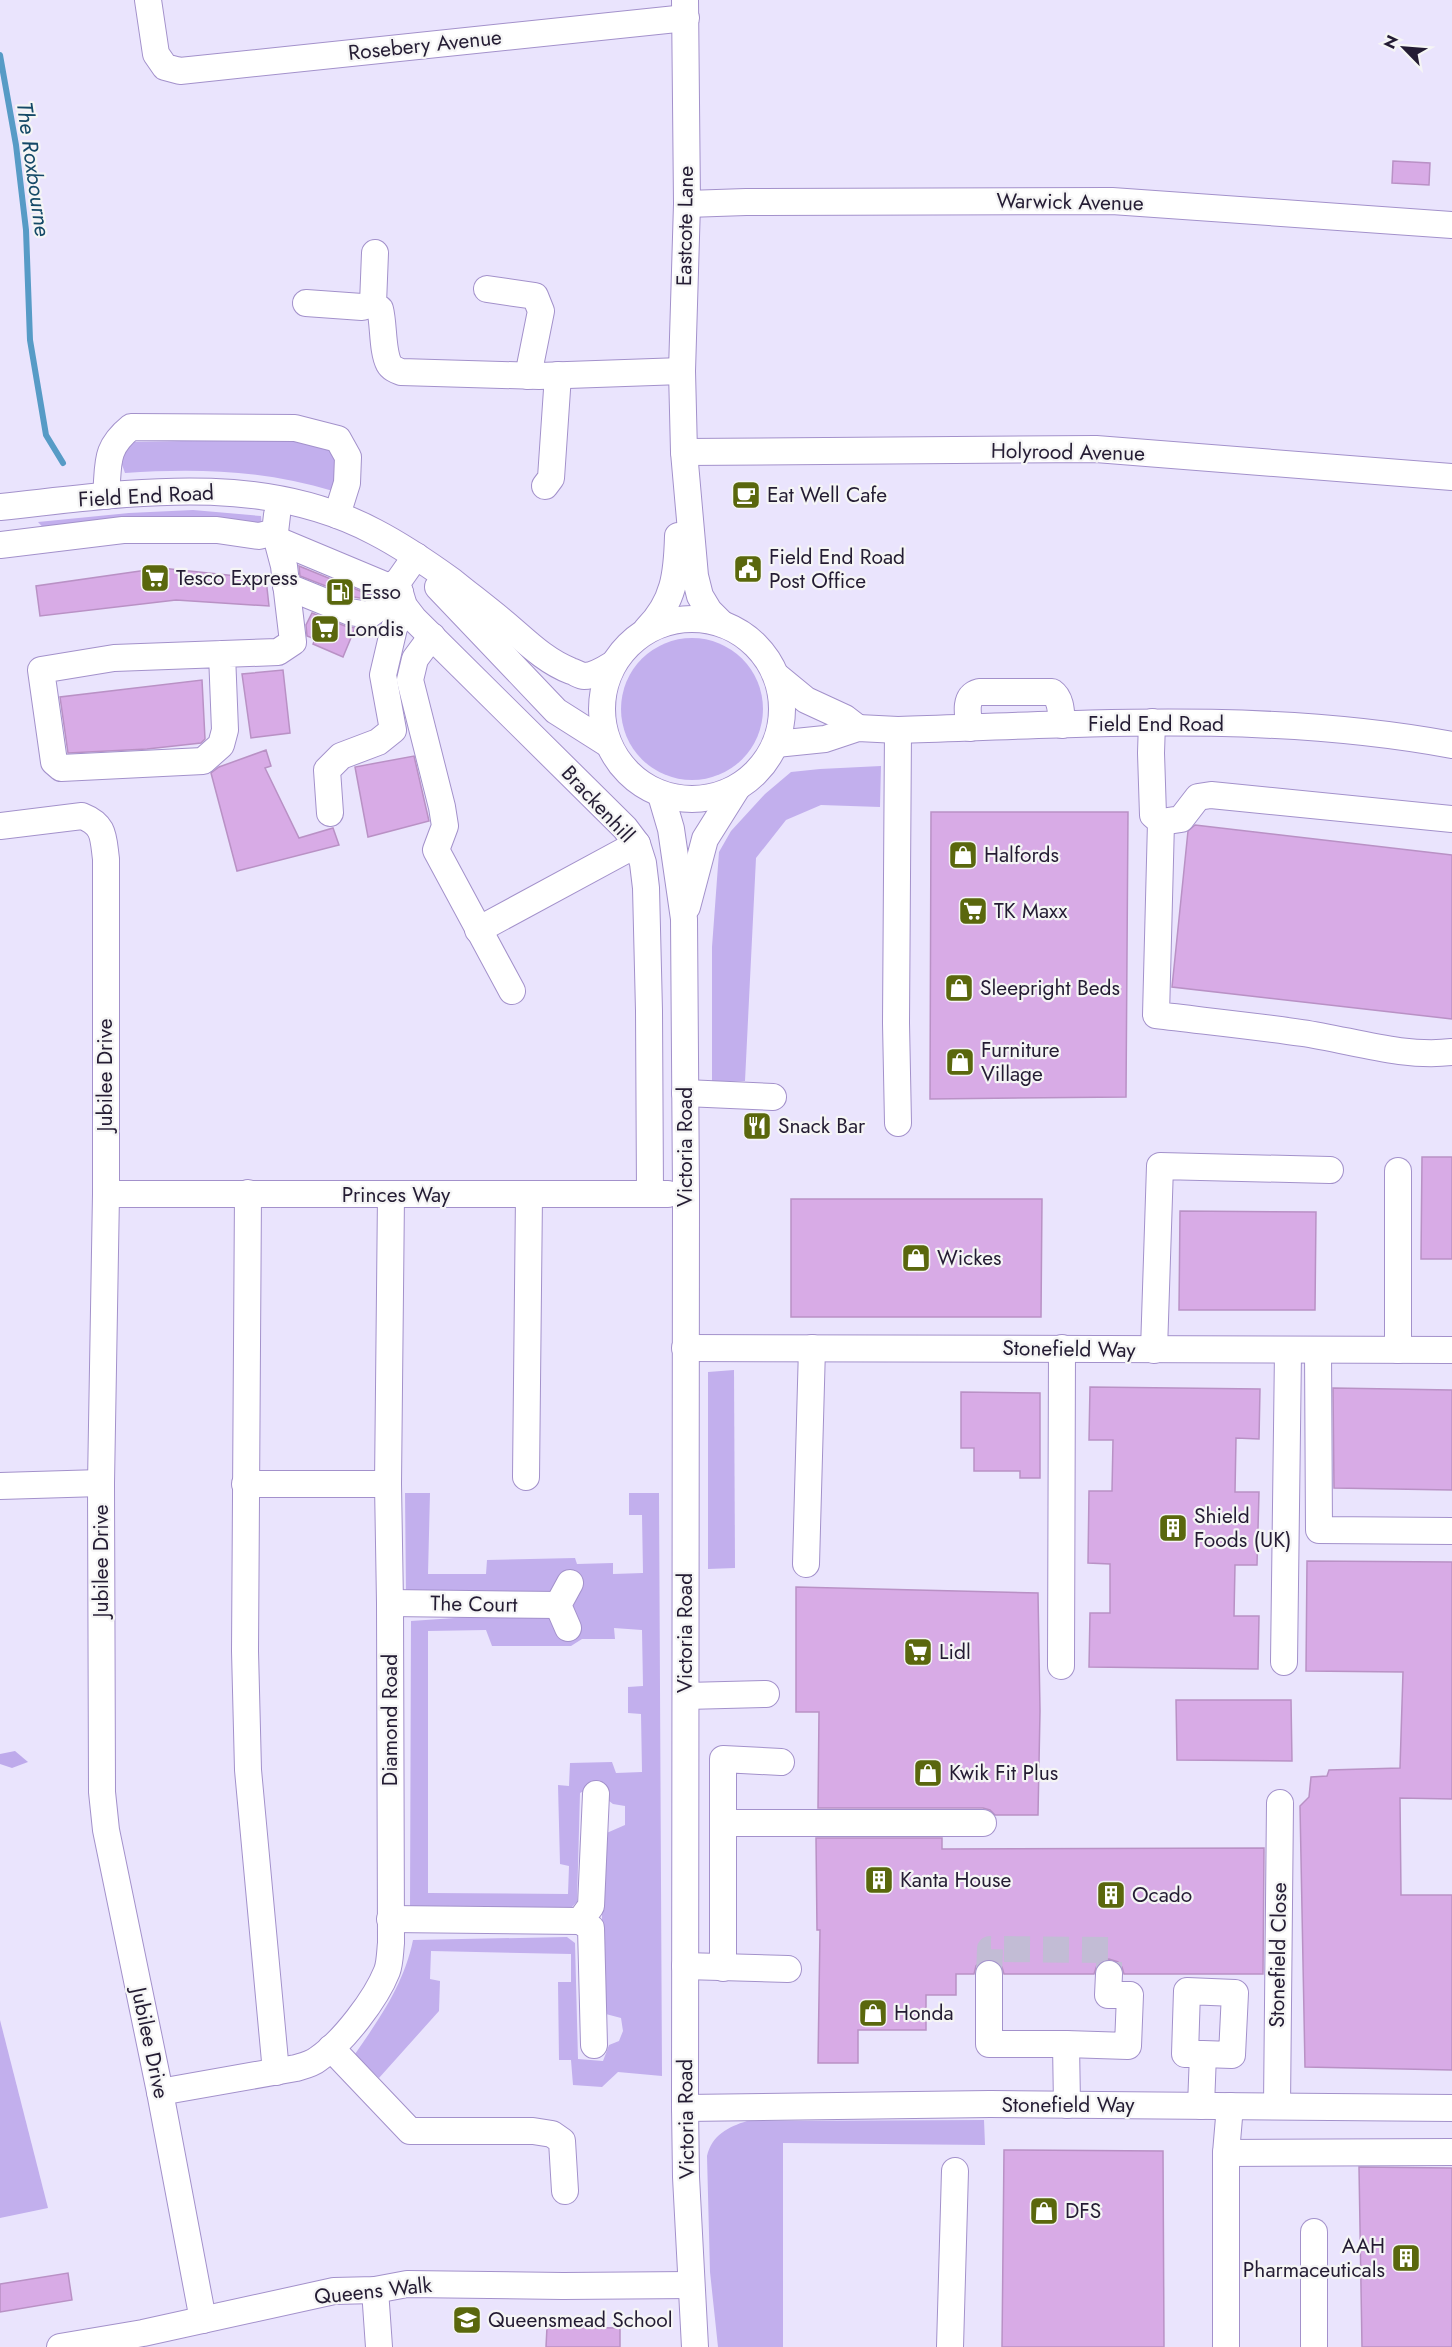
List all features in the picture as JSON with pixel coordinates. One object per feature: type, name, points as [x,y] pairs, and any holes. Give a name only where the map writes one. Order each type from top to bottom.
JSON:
[{"type":"street","name":"Rosebery Avenue","points":[[148,0],[156,54],[165,67],[180,71],[686,9]]},
{"type":"street","name":"Eastcote Lane","points":[[686,9],[687,204],[682,371],[684,452],[695,576],[700,596],[709,611],[720,622]]},
{"type":"street","name":"Warwick Avenue","points":[[687,204],[1112,201],[1452,225]]},
{"type":"street","points":[[373,304],[375,253]]},
{"type":"street","points":[[487,289],[535,296],[541,312],[542,376],[551,478],[545,486]]},
{"type":"street","points":[[306,303],[362,307],[373,304]]},
{"type":"street","points":[[373,304],[380,309],[389,364],[401,372],[542,376],[682,371]]},
{"type":"street","points":[[106,496],[110,453],[117,438],[131,427],[295,428],[338,439],[348,457],[347,483],[337,515]]},
{"type":"street","name":"Holyrood Avenue","points":[[684,452],[1096,449],[1452,477]]},
{"type":"street","name":"Eastcote Lane","points":[[646,630],[660,616],[674,584],[684,452]]},
{"type":"street","name":"Field End Road","points":[[0,507],[106,496],[201,490],[284,500],[337,515],[391,541],[503,622],[536,652],[562,668],[584,676],[600,672],[613,664]]},
{"type":"street","points":[[222,654],[225,730],[221,745],[203,761],[61,768],[54,762],[41,670],[114,658],[222,654],[278,652],[292,642],[285,576],[276,536],[277,511],[284,500]]},
{"type":"street","points":[[26,504],[12,544],[123,530],[217,530],[276,536],[387,586],[396,597]]},
{"type":"street","points":[[330,813],[327,770],[341,756],[378,742],[393,730],[383,675],[394,628],[396,597],[414,558]]},
{"type":"street","name":"Field End Road","points":[[414,558],[556,711],[608,744]]},
{"type":"street","points":[[285,576],[396,597]]},
{"type":"street","name":"Brackenhill","points":[[396,597],[432,636],[625,828],[637,844],[643,863],[645,888],[649,1001],[650,1193]]},
{"type":"street","points":[[695,618],[720,622],[747,636],[764,655],[778,677],[783,715],[776,744],[760,769],[737,788],[713,797],[687,800],[661,795],[643,785],[627,772],[608,744],[601,713],[603,687],[613,664],[627,645],[646,630],[670,621],[695,618]]},
{"type":"street","points":[[432,636],[415,659],[410,680],[442,807],[444,826],[436,850],[512,991]]},
{"type":"street","name":"Field End Road","points":[[778,677],[806,700],[845,718],[858,728]]},
{"type":"street","points":[[970,728],[967,711],[970,698],[974,693],[979,692],[1052,692],[1057,695],[1060,704],[1062,725]]},
{"type":"street","points":[[1152,722],[1150,753],[1153,815],[1161,822],[1181,819],[1198,797],[1211,795],[1452,819]]},
{"type":"street","name":"Field End Road","points":[[776,744],[825,739],[858,728],[898,730],[1215,722],[1307,728],[1452,745]]},
{"type":"street","points":[[898,730],[898,1124]]},
{"type":"street","name":"Victoria Road","points":[[684,919],[705,839],[737,788]]},
{"type":"street","name":"Victoria Road","points":[[661,795],[671,829],[684,919],[685,2108],[695,2347]]},
{"type":"street","name":"Jubilee Drive","points":[[0,826],[82,816],[94,821],[103,834],[106,859],[106,1194],[101,1483],[101,1750],[106,1830],[160,2092],[203,2320]]},
{"type":"street","points":[[1161,822],[1156,1015],[1303,1033],[1392,1050],[1440,1054],[1452,1052]]},
{"type":"street","points":[[478,930],[637,844]]},
{"type":"street","points":[[685,1093],[773,1097]]},
{"type":"street","points":[[1154,1350],[1160,1166],[1330,1170]]},
{"type":"street","points":[[1398,1172],[1398,1350]]},
{"type":"street","points":[[248,1193],[245,1651],[249,1770],[276,2072]]},
{"type":"street","name":"Princes Way","points":[[106,1194],[529,1196],[686,1194]]},
{"type":"street","name":"Diamond Road","points":[[160,2092],[276,2072],[316,2061],[331,2048],[369,2001],[387,1970],[391,1943],[388,1484],[391,1195]]},
{"type":"street","points":[[526,1477],[529,1196]]},
{"type":"street","name":"Stonefield Way","points":[[685,1348],[1452,1350]]},
{"type":"street","points":[[806,1564],[812,1348]]},
{"type":"street","points":[[1061,1666],[1062,1348]]},
{"type":"street","points":[[1318,1350],[1319,1530],[1452,1531]]},
{"type":"street","points":[[1284,1662],[1288,1351]]},
{"type":"street","points":[[0,1486],[101,1483]]},
{"type":"street","points":[[245,1484],[388,1484]]},
{"type":"street","name":"The Court","points":[[390,1603],[566,1605]]},
{"type":"street","points":[[686,1696],[766,1694]]},
{"type":"street","points":[[723,1968],[723,1760],[781,1762]]},
{"type":"street","points":[[580,1921],[591,1906],[596,1794]]},
{"type":"street","name":"Stonefield Close","points":[[1276,2106],[1280,1803]]},
{"type":"street","points":[[723,1823],[983,1823]]},
{"type":"street","points":[[390,1919],[580,1921],[591,1928],[594,2045]]},
{"type":"street","points":[[685,1966],[788,1969]]},
{"type":"street","points":[[989,1974],[989,2044],[1128,2046],[1130,1995],[1108,1995],[1109,1974]]},
{"type":"street","points":[[1066,2044],[1067,2105]]},
{"type":"street","points":[[331,2048],[410,2131],[533,2131],[552,2134],[562,2141],[565,2191]]},
{"type":"street","points":[[1184,2053],[1200,2106]]},
{"type":"street","name":"Stonefield Way","points":[[685,2108],[1067,2105],[1452,2108]]},
{"type":"street","points":[[1226,2347],[1226,2153],[1230,2106]]},
{"type":"street","points":[[1226,2153],[1452,2152]]},
{"type":"street","points":[[950,2347],[955,2171]]},
{"type":"street","points":[[1314,2232],[1314,2347]]},
{"type":"street","name":"Queens Walk","points":[[60,2347],[203,2320],[334,2291],[375,2290],[407,2284],[691,2285]]},
{"type":"street","points":[[375,2290],[379,2347]]},
{"type":"shaded area","points":[[281,439],[313,442],[332,453],[338,461],[333,491],[281,479],[230,472],[125,473],[120,459],[134,442]]},
{"type":"shaded area","points":[[193,510],[261,516],[262,528],[49,534],[38,522],[129,513]]},
{"type":"shaded area","points":[[692,638],[719,643],[742,659],[758,682],[763,709],[758,736],[742,759],[719,775],[692,780],[665,775],[642,759],[626,736],[621,709],[626,682],[642,659],[665,643]]},
{"type":"shaded area","points":[[881,766],[880,807],[821,805],[786,820],[756,858],[745,1081],[712,1082],[712,947],[719,852],[731,831],[765,794],[791,772]]},
{"type":"shaded area","points":[[734,1370],[735,1568],[708,1569],[708,1372]]},
{"type":"shaded area","points":[[405,1493],[430,1493],[428,1574],[486,1574],[487,1560],[575,1558],[577,1564],[613,1563],[613,1574],[643,1573],[642,1515],[629,1515],[629,1493],[659,1493],[662,2076],[618,2072],[602,2087],[573,2085],[571,2060],[559,2060],[558,1982],[571,1982],[571,1954],[431,1951],[430,1979],[440,1981],[439,2011],[379,2078],[355,2054],[382,2014],[397,1986],[413,1940],[567,1937],[575,1943],[578,2059],[603,2061],[609,2045],[619,2041],[623,2031],[621,2018],[602,2013],[602,1835],[625,1825],[625,1806],[613,1804],[591,1787],[580,1793],[577,1902],[569,1910],[410,1910],[411,1621],[484,1616],[550,1615],[577,1623],[573,1605],[577,1587],[559,1577],[549,1594],[406,1593]],"holes":[[[614,1628],[642,1630],[643,1686],[628,1687],[628,1713],[641,1714],[642,1772],[616,1773],[612,1762],[570,1763],[569,1786],[558,1785],[560,1864],[569,1866],[568,1894],[428,1893],[428,1631],[486,1630],[492,1646],[571,1646],[582,1639],[615,1639]]]},
{"type":"shaded area","points":[[15,1751],[28,1762],[12,1768],[0,1764],[0,1754]]},
{"type":"shaded area","points":[[0,2020],[48,2208],[0,2218]]},
{"type":"shaded area","points":[[984,2120],[985,2145],[783,2143],[783,2347],[718,2347],[710,2272],[707,2156],[717,2137],[733,2126],[747,2121]]},
{"type":"building","points":[[1393,161],[1430,163],[1429,185],[1392,183]]},
{"type":"building","points":[[299,566],[370,595],[365,599],[354,597],[300,576]]},
{"type":"building","points":[[161,568],[266,579],[269,606],[176,600],[40,616],[36,586]]},
{"type":"building","points":[[312,613],[355,628],[343,657],[313,644],[315,639],[307,636],[306,625]]},
{"type":"building","points":[[283,670],[290,733],[251,738],[242,674]]},
{"type":"building","points":[[202,680],[205,739],[201,743],[147,749],[68,753],[60,697]]},
{"type":"building","points":[[266,750],[271,766],[265,768],[299,838],[333,828],[339,845],[237,871],[211,773],[219,767]]},
{"type":"building","points":[[414,756],[429,821],[368,837],[355,767]]},
{"type":"building","points":[[931,812],[1128,812],[1126,1097],[930,1099]]},
{"type":"building","points":[[1195,825],[1452,855],[1452,1019],[1172,987],[1188,831]]},
{"type":"building","points":[[1422,1157],[1452,1157],[1452,1259],[1421,1259]]},
{"type":"building","name":"Wickes","points":[[791,1199],[1042,1199],[1041,1317],[791,1317]]},
{"type":"building","points":[[1180,1211],[1316,1212],[1315,1310],[1179,1310]]},
{"type":"building","name":"Shield Foods (UK)","points":[[1090,1387],[1260,1389],[1259,1439],[1236,1438],[1235,1492],[1259,1492],[1257,1565],[1235,1565],[1234,1616],[1259,1616],[1258,1669],[1089,1667],[1090,1613],[1110,1613],[1110,1564],[1088,1563],[1089,1491],[1112,1491],[1113,1440],[1089,1440]]},
{"type":"building","points":[[1333,1388],[1452,1390],[1452,1490],[1334,1488]]},
{"type":"building","points":[[961,1392],[1040,1393],[1040,1478],[1020,1478],[1020,1471],[974,1471],[974,1448],[961,1448]]},
{"type":"building","points":[[1307,1561],[1452,1562],[1452,1799],[1400,1798],[1401,1895],[1452,1895],[1452,2070],[1305,2067],[1300,1806],[1309,1797],[1311,1777],[1327,1776],[1329,1770],[1400,1768],[1403,1672],[1306,1671]]},
{"type":"building","points":[[796,1587],[1038,1593],[1040,1711],[1038,1815],[995,1815],[983,1808],[818,1808],[819,1712],[796,1712]]},
{"type":"building","points":[[1176,1700],[1291,1700],[1292,1761],[1177,1760]]},
{"type":"building","points":[[816,1838],[942,1838],[942,1849],[1264,1848],[1263,1974],[1124,1974],[1118,1962],[1109,1959],[1097,1965],[1094,1974],[1004,1974],[997,1961],[988,1959],[976,1966],[974,1974],[956,1974],[956,1995],[926,1995],[926,2030],[858,2030],[858,2063],[818,2063],[820,1930],[817,1930]]},
{"type":"building","points":[[1004,2150],[1163,2151],[1164,2347],[1002,2347]]},
{"type":"building","name":"AAH Pharmaceuticals","points":[[1359,2167],[1452,2168],[1452,2347],[1362,2347]]},
{"type":"building","points":[[68,2273],[72,2300],[0,2312],[0,2284]]},
{"type":"building","points":[[547,2327],[620,2328],[620,2347],[546,2347]]},
{"type":"waterway","name":"The Roxbourne","points":[[0,55],[16,145],[26,230],[30,340],[46,435],[63,463]]},
{"type":"tunnel","points":[[989,1974],[990,1949],[1109,1950],[1109,1974]]},
{"type":"place","name":"Eat Well Cafe","points":[[746,495]]},
{"type":"place","name":"Field End Road Post Office","points":[[748,569]]},
{"type":"place","name":"Tesco Express","points":[[155,578]]},
{"type":"place","name":"Esso","points":[[340,592]]},
{"type":"place","name":"Londis","points":[[325,629]]},
{"type":"place","name":"Halfords","points":[[963,855]]},
{"type":"place","name":"TK Maxx","points":[[973,911]]},
{"type":"place","name":"Sleepright Beds","points":[[959,988]]},
{"type":"place","name":"Furniture Village","points":[[960,1062]]},
{"type":"place","name":"Snack Bar","points":[[757,1126]]},
{"type":"place","name":"Wickes","points":[[916,1258]]},
{"type":"place","name":"Shield Foods (UK)","points":[[1173,1528]]},
{"type":"place","name":"Lidl","points":[[918,1652]]},
{"type":"place","name":"Kwik Fit Plus","points":[[928,1773]]},
{"type":"place","name":"Kanta House","points":[[879,1880]]},
{"type":"place","name":"Ocado","points":[[1111,1895]]},
{"type":"place","name":"Honda","points":[[873,2013]]},
{"type":"place","name":"DFS","points":[[1044,2211]]},
{"type":"place","name":"AAH Pharmaceuticals","points":[[1406,2258]]},
{"type":"place","name":"Queensmead School","points":[[467,2320]]}]
